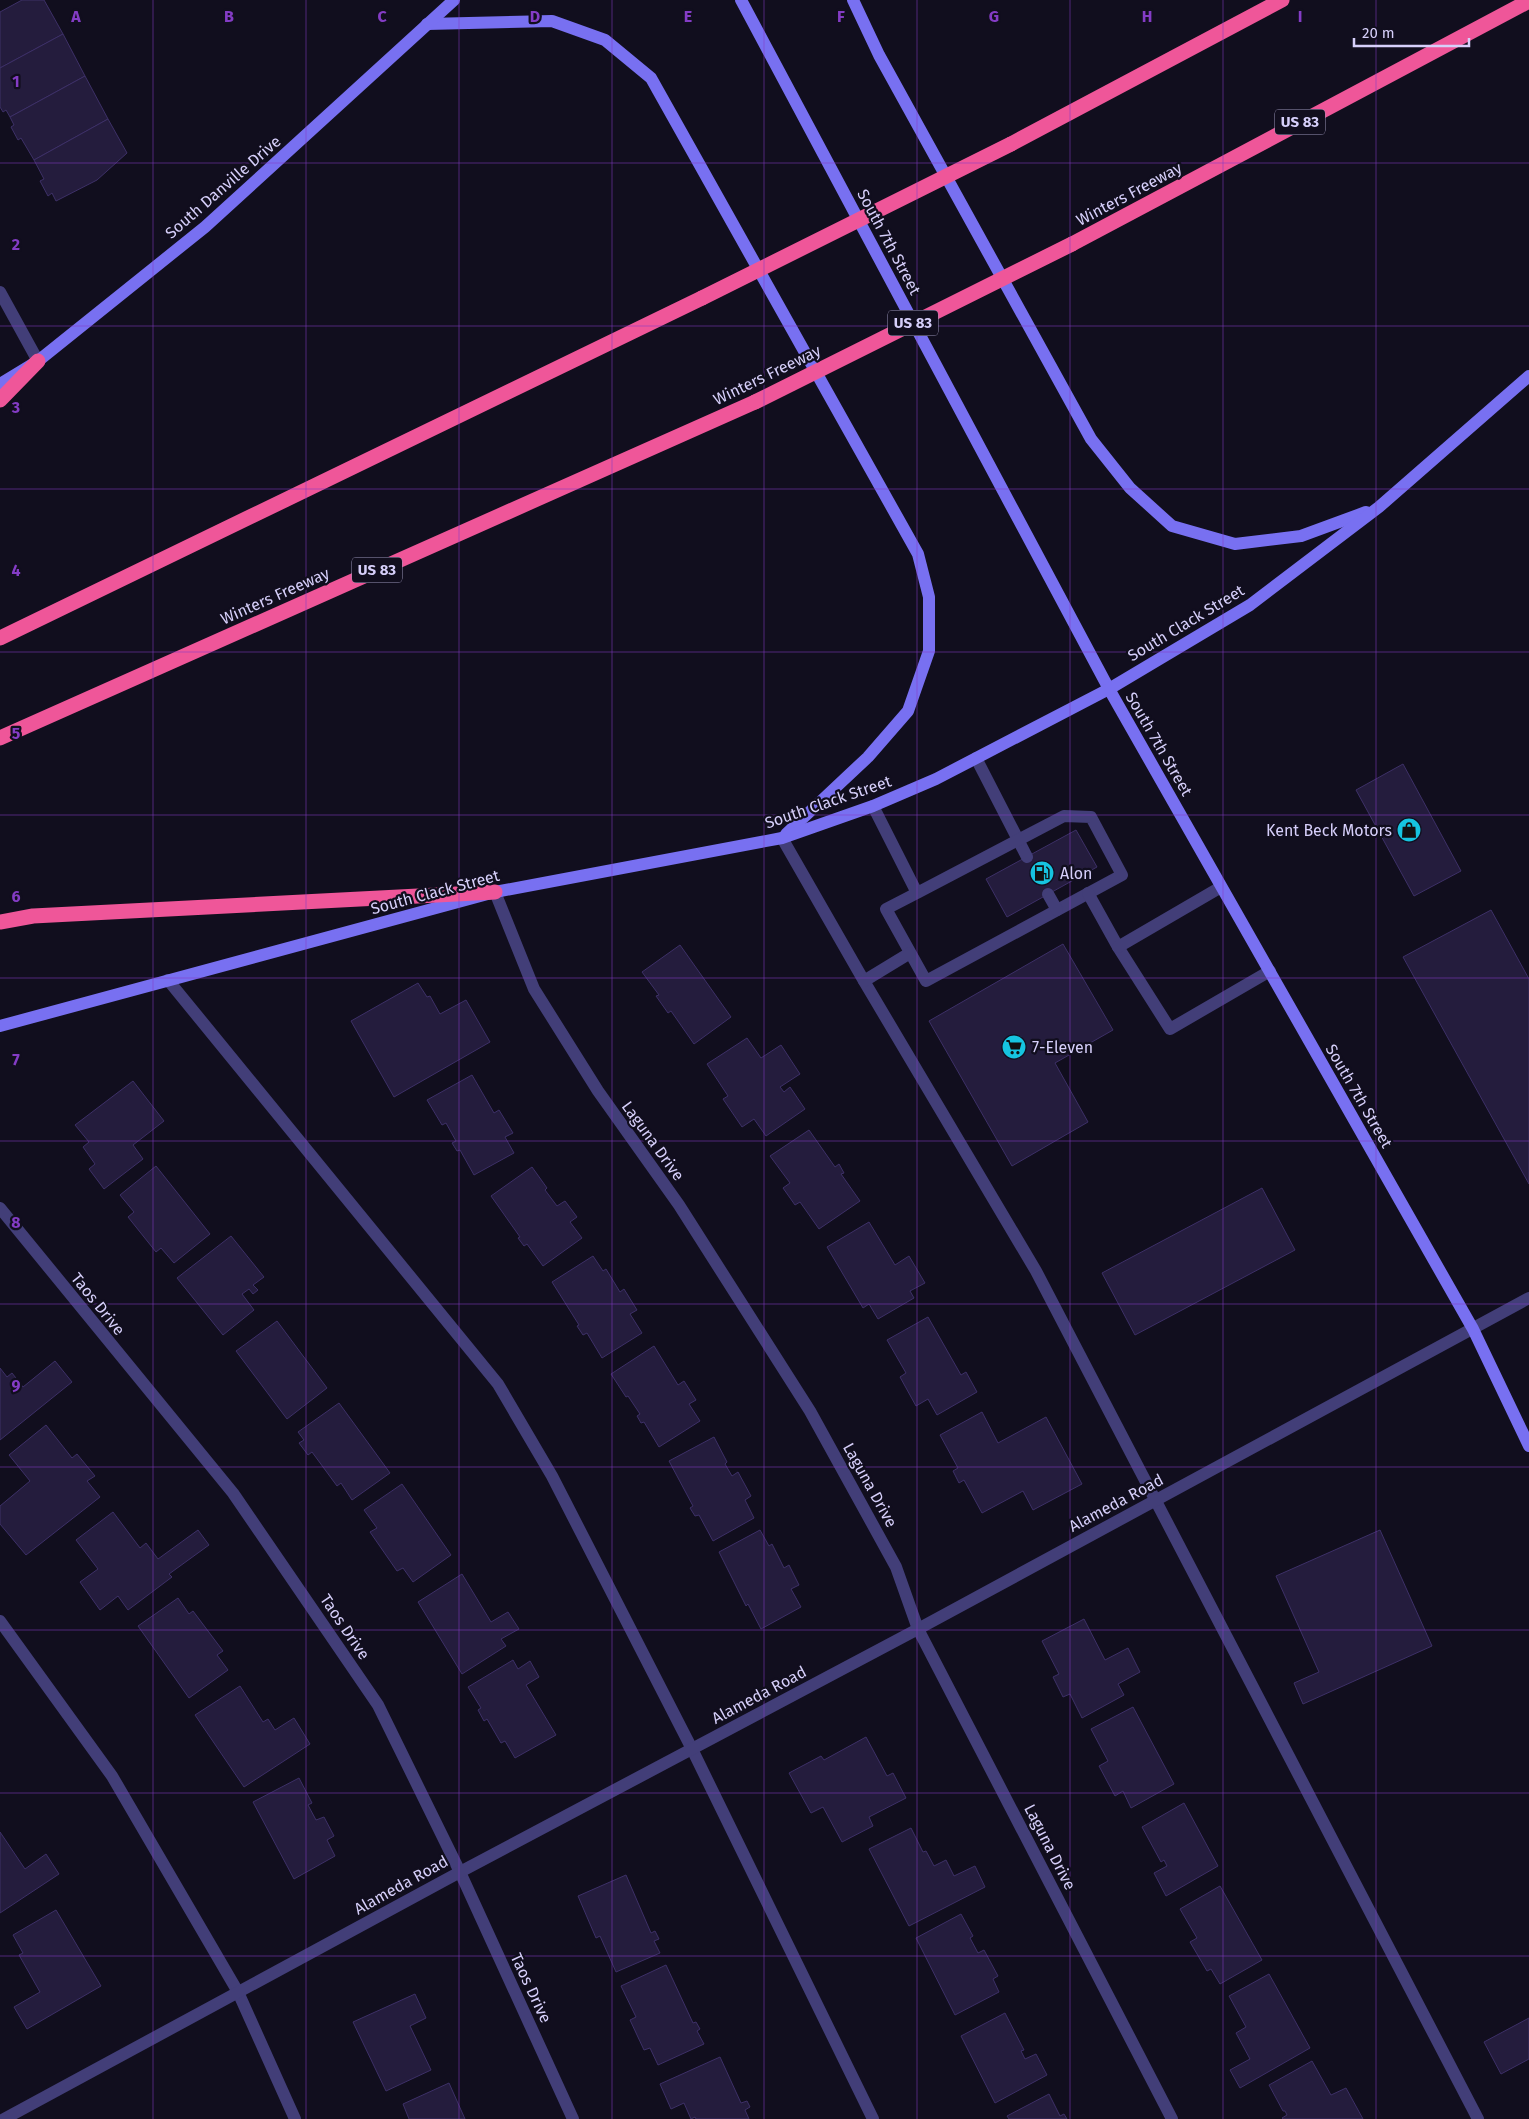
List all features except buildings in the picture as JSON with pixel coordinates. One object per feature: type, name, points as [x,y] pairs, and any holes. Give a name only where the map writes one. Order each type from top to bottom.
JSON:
[{"type":"highway","points":[[0,638],[702,298],[1012,144],[1282,0]]},
{"type":"highway","name":"Winters Freeway","points":[[0,738],[755,402],[1072,244],[1529,1]]},
{"type":"highway","points":[[0,400],[38,362]]},
{"type":"highway","points":[[0,922],[33,916],[495,892]]},
{"type":"main road","name":"South Danville Drive","points":[[0,384],[38,362],[205,227],[454,0]]},
{"type":"main road","name":"South 7th Street","points":[[741,0],[1109,689],[1473,1329],[1529,1446]]},
{"type":"main road","points":[[853,0],[879,55],[1091,439],[1130,488],[1172,526],[1236,544],[1301,536],[1379,507]]},
{"type":"main road","points":[[427,24],[552,22],[605,40],[651,78],[918,554],[929,597],[928,651],[908,711],[868,757],[782,838]]},
{"type":"main road","name":"South Clack Street","points":[[0,1026],[495,892],[782,838],[873,806],[936,779],[1109,689],[1250,604],[1379,507],[1529,376]]},
{"type":"street","points":[[0,292],[38,362]]},
{"type":"street","points":[[976,758],[1027,857]]},
{"type":"street","points":[[873,806],[918,893]]},
{"type":"street","points":[[1064,816],[1091,817],[1122,874],[926,981],[886,909],[1018,839],[1064,816]]},
{"type":"street","points":[[782,838],[864,981],[1036,1271],[1154,1501],[1478,2119]]},
{"type":"street","points":[[1118,947],[1221,886]]},
{"type":"street","name":"Laguna Drive","points":[[495,892],[534,989],[598,1091],[680,1206],[810,1411],[896,1567],[918,1628],[1172,2119]]},
{"type":"street","points":[[1088,893],[1118,947],[1170,1030],[1270,971]]},
{"type":"street","points":[[1048,894],[1057,910]]},
{"type":"street","points":[[864,981],[910,953]]},
{"type":"street","points":[[168,980],[498,1384],[552,1476],[692,1749],[873,2119]]},
{"type":"street","name":"Taos Drive","points":[[0,1208],[239,1501],[378,1705],[460,1872],[573,2119]]},
{"type":"street","name":"Alameda Road","points":[[4,2119],[1529,1298]]},
{"type":"street","points":[[0,1621],[112,1776],[238,1992],[295,2119]]},
{"type":"place","name":"Kent Beck Motors","points":[[1409,830]]},
{"type":"place","name":"Alon","points":[[1042,873]]},
{"type":"place","name":"7-Eleven","points":[[1014,1047]]}]
